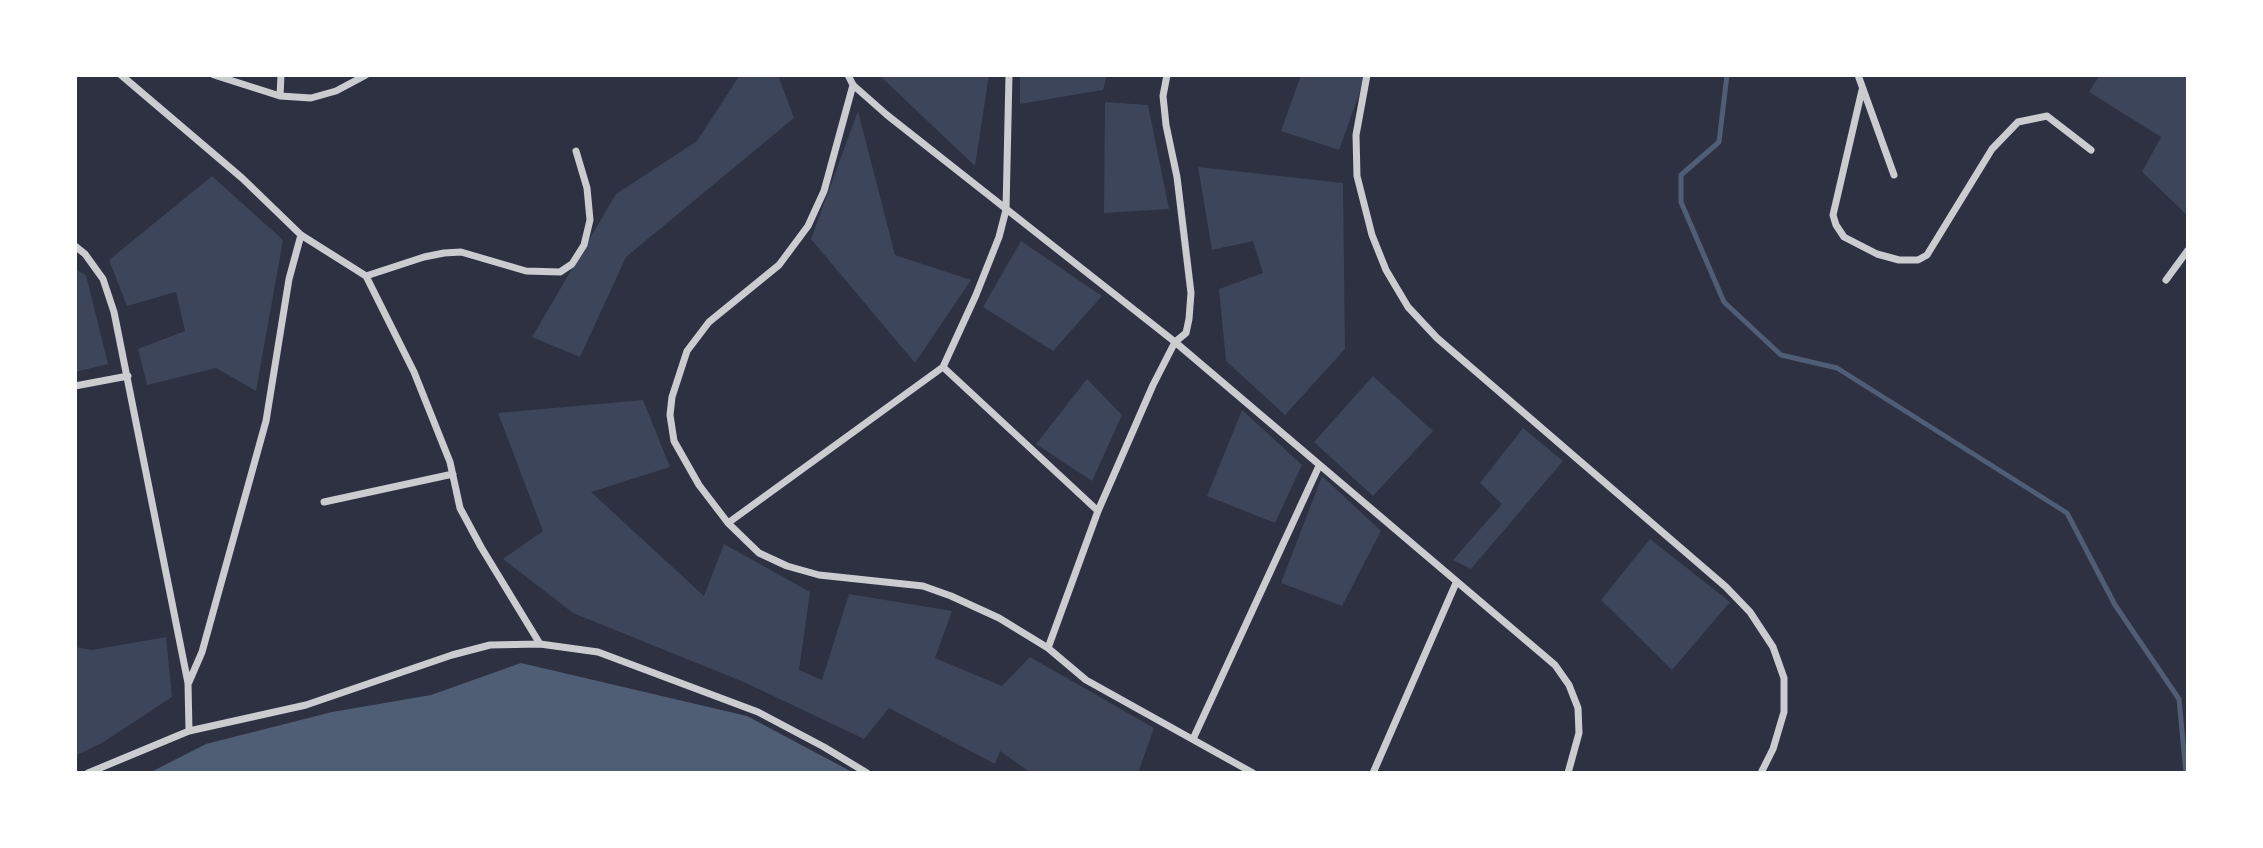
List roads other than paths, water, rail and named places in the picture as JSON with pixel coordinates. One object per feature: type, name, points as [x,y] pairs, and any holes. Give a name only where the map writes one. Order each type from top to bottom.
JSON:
[{"type":"street","points":[[121,75],[242,178],[301,236],[366,276],[414,372],[453,474],[460,508],[540,643]]},
{"type":"street","points":[[214,75],[280,96],[311,98],[336,91],[366,75]]},
{"type":"street","points":[[280,96],[281,75]]},
{"type":"street","points":[[849,75],[853,85],[919,141],[1175,342],[1555,665],[1569,685],[1578,708],[1579,733],[1568,773]]},
{"type":"street","points":[[728,523],[943,367],[990,260],[1006,210],[1009,75]]},
{"type":"street","points":[[1048,648],[1098,511],[1153,385],[1175,342],[1186,333],[1191,293],[1177,177],[1166,125],[1163,96],[1167,75]]},
{"type":"street","points":[[1367,75],[1356,135],[1357,176],[1371,235],[1386,270],[1408,307],[1437,338],[1726,587],[1750,612],[1773,646],[1784,678],[1784,712],[1773,750],[1761,773]]},
{"type":"street","points":[[1858,75],[1894,175]]},
{"type":"street","points":[[853,85],[824,191],[808,226],[779,265],[704,330],[687,351],[672,397],[670,415],[674,440],[699,485],[728,523],[759,553],[786,566],[819,575],[923,586],[990,614],[1048,648],[1087,680],[1253,773]]},
{"type":"street","points":[[1862,90],[1833,215],[1844,237],[1877,254],[1899,260],[1918,260],[1927,255],[1993,149],[2018,122],[2047,116],[2091,150]]},
{"type":"street","points":[[366,276],[424,257],[461,252],[526,271],[560,272],[572,264],[584,245],[590,220],[587,188],[576,151]]},
{"type":"street","points":[[188,683],[202,652],[266,421],[289,279],[301,236]]},
{"type":"street","points":[[75,246],[85,254],[103,279],[114,312],[188,683],[189,731]]},
{"type":"street","points":[[2166,280],[2188,250]]},
{"type":"street","points":[[943,367],[1098,511]]},
{"type":"street","points":[[75,386],[128,376]]},
{"type":"street","points":[[1193,739],[1319,466]]},
{"type":"street","points":[[324,502],[453,474]]},
{"type":"street","points":[[1373,773],[1456,583]]},
{"type":"street","points":[[88,773],[189,731],[306,705],[416,666],[490,645],[540,643],[597,652],[758,712],[867,773]]},
{"type":"waterway","points":[[1727,75],[1719,142],[1681,175],[1681,202],[1724,302],[1781,355],[1837,368],[2067,513],[2115,605],[2179,699],[2186,773]]}]
